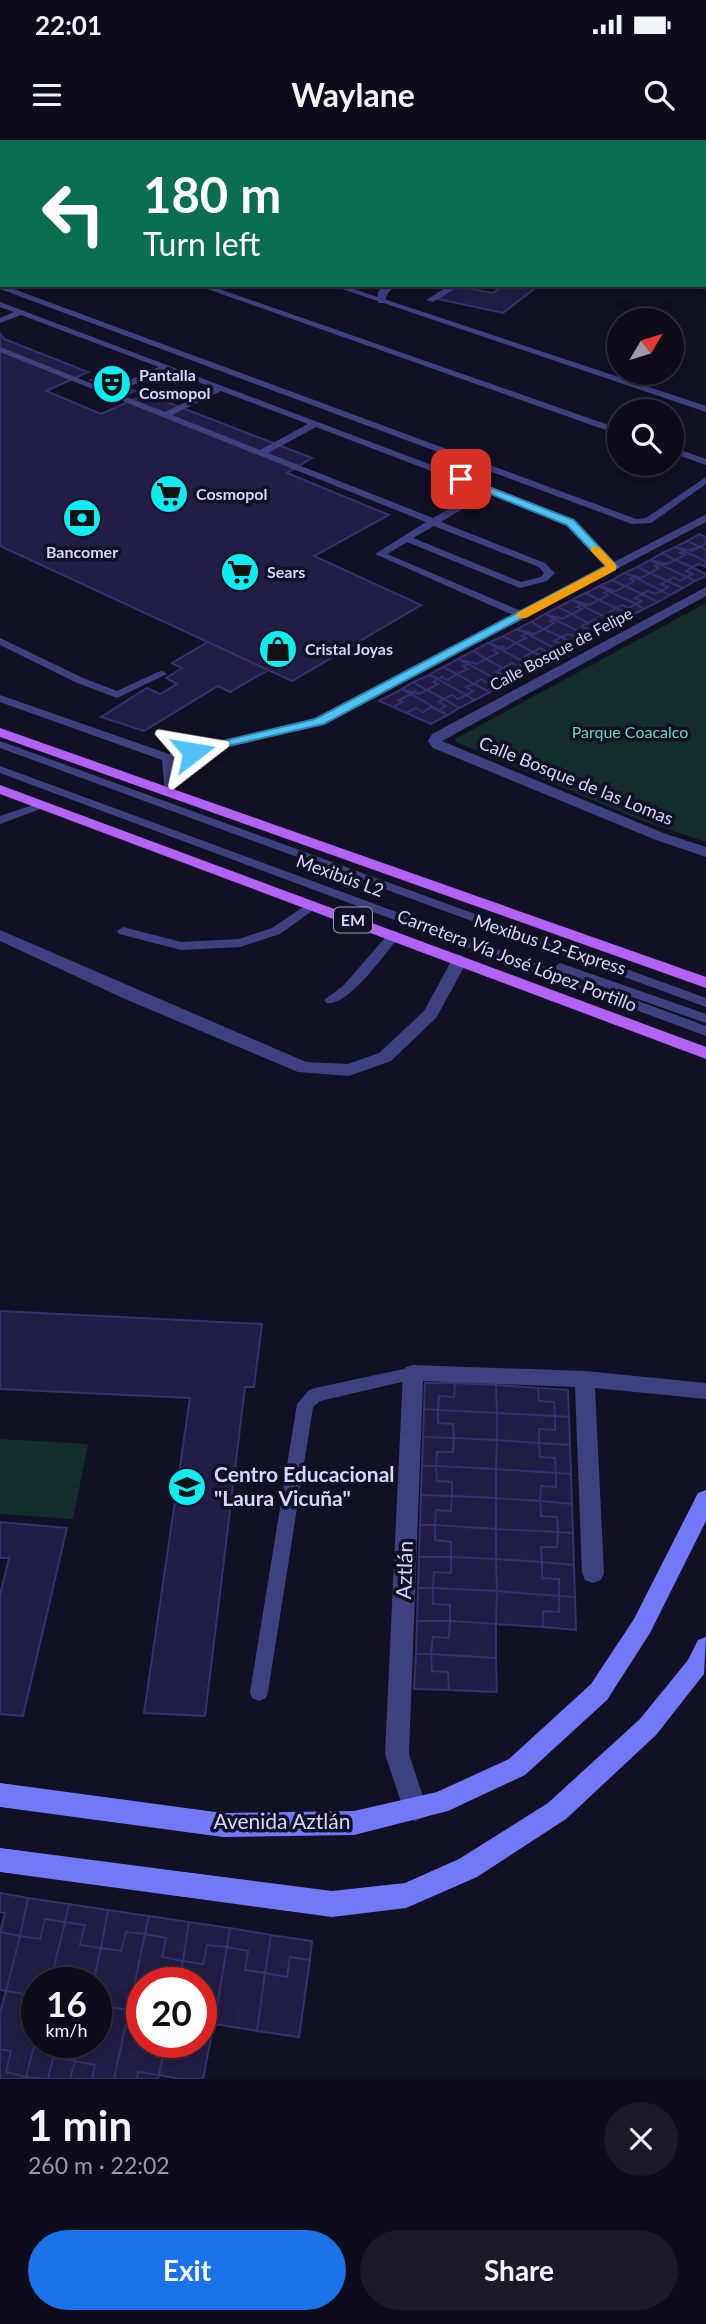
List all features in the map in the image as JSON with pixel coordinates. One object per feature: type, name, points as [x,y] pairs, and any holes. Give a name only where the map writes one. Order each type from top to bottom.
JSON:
[{"type":"main road","points":[[0,732],[706,983]]},
{"type":"main road","name":"Carretera Vía José López Portillo","points":[[0,789],[706,1053]]},
{"type":"street","points":[[381,301],[383,292],[388,287]]},
{"type":"street","name":"Calle Bosque de Felipe","points":[[435,741],[437,737],[706,591]]},
{"type":"street","name":"Calle Bosque de las Lomas","points":[[435,741],[623,822],[706,852]]},
{"type":"street","points":[[0,935],[131,995],[304,1068],[349,1070],[385,1057],[430,1014],[460,960]]},
{"type":"street","points":[[413,1373],[585,1379],[706,1391]]},
{"type":"street","name":"Aztlán","points":[[413,1373],[397,1754],[415,1809]]},
{"type":"street","points":[[585,1379],[593,1573]]},
{"type":"street","name":"Avenida Aztlán","points":[[0,1795],[223,1825],[354,1823],[439,1803],[517,1767],[599,1692],[642,1626],[706,1499]]},
{"type":"street","points":[[0,1860],[332,1904],[406,1895],[468,1868],[557,1811],[648,1727],[696,1667],[706,1647]]},
{"type":"lane","points":[[3,287],[642,523],[706,480]]},
{"type":"lane","points":[[206,287],[607,427]]},
{"type":"lane","points":[[340,287],[706,409]]},
{"type":"lane","points":[[430,300],[453,287]]},
{"type":"lane","points":[[1,304],[26,295]]},
{"type":"lane","points":[[1,304],[519,500],[570,523],[612,567]]},
{"type":"lane","points":[[0,321],[21,312]]},
{"type":"lane","points":[[81,336],[97,321]]},
{"type":"lane","points":[[0,349],[116,390],[164,416],[542,565],[550,573],[544,579],[520,585],[405,538]]},
{"type":"lane","points":[[116,390],[166,367]]},
{"type":"lane","points":[[164,416],[220,388]]},
{"type":"lane","points":[[260,454],[315,424]]},
{"type":"lane","points":[[357,439],[378,426]]},
{"type":"lane","points":[[684,454],[706,462]]},
{"type":"lane","points":[[519,500],[537,485]]},
{"type":"lane","points":[[488,489],[430,521],[380,554],[521,615]]},
{"type":"lane","points":[[0,698],[168,758],[319,722],[706,518]]},
{"type":"lane","points":[[0,641],[79,680],[117,695],[162,674]]},
{"type":"lane","name":"Mexibús L2","points":[[0,744],[706,1003]]},
{"type":"lane","points":[[168,758],[169,793]]},
{"type":"lane","name":"Mexibús L2","points":[[0,769],[706,1031]]},
{"type":"lane","points":[[0,820],[42,805]]},
{"type":"lane","points":[[122,931],[181,946],[240,943],[276,931],[312,905]]},
{"type":"lane","name":"Mexibus L2-Express","points":[[382,910],[606,982],[706,1019]]},
{"type":"lane","points":[[331,1000],[355,982],[394,935]]},
{"type":"lane","points":[[259,1692],[305,1404],[315,1395],[413,1373]]},
{"type":"green space","name":"Parque Coacalco","points":[[706,603],[706,842],[637,819],[456,742],[455,739]]},
{"type":"green space","points":[[0,1439],[88,1444],[73,1519],[0,1514]]},
{"type":"building","points":[[456,287],[493,293],[501,287],[536,287],[503,313],[438,299]]},
{"type":"building","name":"Cosmopol","points":[[0,333],[4,339],[88,372],[46,391],[101,414],[146,394],[312,458],[287,473],[389,515],[314,556],[421,605],[292,681],[0,546]]},
{"type":"building","points":[[99,377],[135,391],[128,394],[91,380]]},
{"type":"building","points":[[699,534],[706,537],[706,544],[700,547],[687,541]]},
{"type":"building","points":[[687,541],[700,547],[692,551],[675,547]]},
{"type":"building","points":[[675,547],[684,551],[680,553],[685,555],[675,560],[662,553]]},
{"type":"building","points":[[700,547],[706,549],[706,561],[684,551]]},
{"type":"building","points":[[684,551],[706,561],[706,567],[699,564],[692,567],[675,560],[685,555],[680,553]]},
{"type":"building","points":[[662,553],[675,560],[667,564],[650,560]]},
{"type":"building","points":[[650,560],[659,564],[655,566],[659,568],[650,573],[637,567]]},
{"type":"building","points":[[675,560],[692,567],[686,571],[693,574],[687,577],[659,564]]},
{"type":"building","points":[[659,564],[687,577],[680,581],[674,577],[667,581],[650,573],[659,568],[655,566]]},
{"type":"building","points":[[637,567],[650,573],[641,578],[624,573]]},
{"type":"building","points":[[692,567],[706,576],[695,581],[687,577],[693,574],[686,571]]},
{"type":"building","points":[[624,573],[634,577],[630,579],[634,581],[625,586],[612,580]]},
{"type":"building","points":[[650,573],[667,581],[661,584],[668,587],[662,591],[634,577],[641,578]]},
{"type":"building","points":[[634,577],[662,591],[642,594],[625,586],[634,581],[630,579]]},
{"type":"building","points":[[674,577],[680,581],[687,577],[695,581],[683,588],[667,581]]},
{"type":"building","points":[[612,580],[625,586],[616,591],[599,586]]},
{"type":"building","points":[[667,581],[683,588],[670,595],[662,591],[668,587],[661,584]]},
{"type":"building","points":[[599,586],[608,591],[604,593],[608,595],[599,600],[586,593]]},
{"type":"building","points":[[625,586],[642,594],[635,598],[642,601],[636,604],[608,591],[616,591]]},
{"type":"building","points":[[608,591],[636,604],[629,608],[622,605],[616,608],[599,600],[608,595],[604,593]]},
{"type":"building","points":[[648,591],[655,594],[662,591],[670,595],[658,602],[642,594]]},
{"type":"building","points":[[585,593],[599,600],[589,605],[572,600]]},
{"type":"building","points":[[642,594],[658,602],[644,609],[636,604],[642,601],[635,598]]},
{"type":"building","points":[[572,600],[581,605],[577,607],[582,609],[572,614],[558,607]]},
{"type":"building","points":[[599,600],[616,608],[609,612],[616,615],[609,619],[581,605],[589,605]]},
{"type":"building","points":[[636,604],[644,609],[631,616],[616,608],[622,605],[629,608]]},
{"type":"building","points":[[581,605],[609,619],[602,622],[596,619],[588,623],[572,614],[582,609],[577,607]]},
{"type":"building","points":[[558,607],[572,614],[562,619],[545,614]]},
{"type":"building","points":[[616,608],[631,616],[618,623],[609,619],[616,615],[609,612]]},
{"type":"building","points":[[545,614],[554,619],[550,621],[554,623],[544,629],[531,622]]},
{"type":"building","points":[[572,614],[588,623],[582,626],[589,630],[582,633],[554,619],[562,619]]},
{"type":"building","points":[[554,619],[582,633],[575,637],[568,634],[561,637],[544,629],[554,623],[550,621]]},
{"type":"building","points":[[596,619],[602,622],[609,619],[618,623],[604,631],[588,623]]},
{"type":"building","points":[[531,622],[544,629],[534,634],[517,629]]},
{"type":"building","points":[[588,623],[604,631],[591,638],[582,633],[589,630],[582,626]]},
{"type":"building","points":[[517,629],[526,633],[522,636],[526,638],[516,643],[503,636]]},
{"type":"building","points":[[544,629],[561,637],[554,641],[561,644],[554,648],[526,633],[534,634]]},
{"type":"building","points":[[526,633],[554,648],[547,652],[540,648],[533,652],[516,643],[526,638],[522,636]]},
{"type":"building","points":[[582,633],[591,638],[577,645],[561,637],[568,634],[575,637]]},
{"type":"building","points":[[503,636],[516,643],[506,649],[488,643]]},
{"type":"building","points":[[561,637],[577,645],[563,653],[554,648],[561,644],[554,641]]},
{"type":"building","points":[[208,642],[268,670],[230,692],[218,686],[144,731],[101,717],[147,688],[160,694],[177,684],[166,678],[182,668],[172,663]]},
{"type":"building","points":[[488,643],[498,648],[493,650],[498,653],[486,659],[473,651]]},
{"type":"building","points":[[516,643],[533,652],[526,656],[533,659],[526,663],[498,648],[502,646],[506,649]]},
{"type":"building","points":[[498,648],[526,663],[518,667],[512,663],[503,668],[486,659],[498,653],[493,650]]},
{"type":"building","points":[[540,648],[547,652],[554,648],[563,653],[549,660],[533,652]]},
{"type":"building","points":[[473,651],[486,659],[476,664],[458,659]]},
{"type":"building","points":[[533,652],[549,660],[534,668],[526,663],[533,659],[526,656]]},
{"type":"building","points":[[458,659],[468,664],[463,666],[468,669],[457,674],[443,667]]},
{"type":"building","points":[[486,659],[503,668],[496,672],[503,675],[496,679],[468,664],[476,664]]},
{"type":"building","points":[[512,663],[518,667],[526,663],[534,668],[519,676],[503,668]]},
{"type":"building","points":[[468,664],[496,679],[488,683],[481,679],[474,684],[457,674],[468,669],[463,666]]},
{"type":"building","points":[[443,667],[457,674],[447,680],[429,675]]},
{"type":"building","points":[[503,668],[519,676],[504,684],[496,679],[503,675],[496,672]]},
{"type":"building","points":[[457,674],[474,684],[466,687],[473,691],[466,695],[438,679],[442,677],[447,680]]},
{"type":"building","points":[[429,675],[438,679],[433,682],[438,684],[427,690],[413,682]]},
{"type":"building","points":[[438,679],[466,695],[458,699],[452,695],[444,699],[427,690],[438,684],[433,682]]},
{"type":"building","points":[[481,679],[488,683],[496,679],[504,684],[490,692],[474,684]]},
{"type":"building","points":[[413,682],[427,690],[419,694],[402,689]]},
{"type":"building","points":[[474,684],[490,692],[475,700],[466,695],[473,691],[466,687]]},
{"type":"building","points":[[402,689],[411,694],[399,700],[403,702],[393,707],[379,701]]},
{"type":"building","points":[[427,690],[444,699],[439,702],[446,706],[439,710],[411,694]]},
{"type":"building","points":[[411,694],[439,710],[431,707],[423,712],[416,708],[406,713],[393,707],[403,702],[399,700]]},
{"type":"building","points":[[452,695],[458,699],[466,695],[475,700],[459,708],[444,699]]},
{"type":"building","points":[[444,699],[459,708],[448,715],[439,710],[446,706],[439,702]]},
{"type":"building","points":[[431,707],[448,715],[431,724],[406,713],[416,708],[423,712]]},
{"type":"building","points":[[0,1311],[262,1324],[254,1387],[245,1387],[205,1716],[144,1713],[190,1398],[0,1389]]},
{"type":"building","points":[[425,1383],[455,1383],[454,1397],[439,1396],[438,1410],[424,1409]]},
{"type":"building","points":[[455,1383],[496,1385],[497,1413],[438,1410],[439,1396],[454,1397]]},
{"type":"building","points":[[496,1385],[538,1388],[539,1401],[554,1402],[555,1416],[497,1413]]},
{"type":"building","points":[[538,1388],[568,1390],[569,1417],[555,1416],[554,1402],[539,1401]]},
{"type":"building","points":[[424,1409],[438,1410],[438,1423],[453,1424],[454,1438],[423,1437]]},
{"type":"building","points":[[438,1410],[497,1413],[497,1440],[454,1438],[453,1424],[438,1423]]},
{"type":"building","points":[[497,1413],[555,1416],[555,1430],[539,1429],[539,1443],[497,1440]]},
{"type":"building","points":[[555,1416],[569,1417],[570,1445],[539,1443],[539,1429],[555,1430]]},
{"type":"building","points":[[423,1437],[454,1438],[453,1452],[437,1452],[436,1466],[422,1466]]},
{"type":"building","points":[[454,1438],[497,1440],[496,1469],[436,1466],[437,1452],[453,1452]]},
{"type":"building","points":[[497,1440],[539,1443],[540,1457],[555,1458],[556,1473],[496,1469]]},
{"type":"building","points":[[539,1443],[570,1445],[571,1474],[556,1473],[555,1458],[540,1457]]},
{"type":"building","points":[[422,1466],[436,1466],[437,1481],[452,1482],[452,1496],[421,1495]]},
{"type":"building","points":[[436,1466],[496,1469],[496,1498],[452,1496],[452,1482],[437,1481]]},
{"type":"building","points":[[496,1469],[556,1473],[556,1487],[541,1486],[540,1501],[496,1498]]},
{"type":"building","points":[[556,1473],[571,1474],[572,1504],[540,1501],[541,1486],[556,1487]]},
{"type":"building","points":[[421,1495],[452,1496],[451,1511],[436,1510],[435,1525],[420,1525]]},
{"type":"building","points":[[452,1496],[496,1498],[496,1529],[435,1525],[436,1510],[451,1511]]},
{"type":"building","points":[[496,1498],[540,1501],[541,1516],[557,1517],[558,1532],[496,1529]]},
{"type":"building","points":[[540,1501],[572,1504],[573,1533],[558,1532],[557,1517],[541,1516]]},
{"type":"building","points":[[0,1522],[67,1528],[23,1716],[0,1714],[0,1595],[9,1558],[0,1558]]},
{"type":"building","points":[[420,1525],[435,1525],[435,1540],[451,1542],[451,1557],[419,1557]]},
{"type":"building","points":[[435,1525],[496,1529],[496,1559],[451,1557],[451,1542],[435,1540]]},
{"type":"building","points":[[496,1529],[558,1532],[557,1547],[541,1547],[542,1562],[496,1559]]},
{"type":"building","points":[[558,1532],[573,1533],[574,1565],[542,1562],[541,1547],[557,1547]]},
{"type":"building","points":[[419,1557],[451,1557],[451,1573],[434,1572],[433,1588],[418,1588]]},
{"type":"building","points":[[451,1557],[496,1559],[497,1591],[433,1588],[434,1572],[451,1573]]},
{"type":"building","points":[[496,1559],[542,1562],[542,1578],[559,1579],[559,1596],[497,1591]]},
{"type":"building","points":[[542,1562],[574,1565],[575,1597],[559,1596],[559,1579],[542,1578]]},
{"type":"building","points":[[418,1588],[433,1588],[433,1604],[450,1605],[450,1621],[417,1621]]},
{"type":"building","points":[[433,1588],[497,1591],[496,1624],[450,1621],[450,1605],[433,1604]]},
{"type":"building","points":[[497,1591],[559,1596],[559,1612],[543,1611],[543,1627],[496,1624]]},
{"type":"building","points":[[559,1596],[575,1597],[576,1630],[543,1627],[543,1611],[559,1612]]},
{"type":"building","points":[[417,1621],[450,1621],[449,1638],[433,1637],[431,1654],[416,1654]]},
{"type":"building","points":[[450,1621],[496,1624],[496,1658],[431,1654],[433,1637],[449,1638]]},
{"type":"building","points":[[416,1654],[431,1654],[432,1671],[448,1672],[449,1690],[414,1689]]},
{"type":"building","points":[[431,1654],[496,1658],[497,1692],[449,1690],[448,1672],[432,1671]]},
{"type":"building","points":[[0,1893],[28,1898],[20,1936],[0,1932],[5,1913],[0,1912]]},
{"type":"building","points":[[28,1898],[69,1904],[65,1922],[45,1919],[40,1939],[20,1936]]},
{"type":"building","points":[[69,1904],[108,1910],[101,1948],[80,1945],[85,1925],[65,1922]]},
{"type":"building","points":[[108,1910],[149,1916],[145,1934],[126,1932],[121,1951],[101,1948]]},
{"type":"building","points":[[149,1916],[189,1922],[183,1961],[162,1957],[166,1938],[145,1934]]},
{"type":"building","points":[[45,1919],[65,1922],[54,1967],[21,1967],[21,1993],[6,1991],[20,1936],[40,1939]]},
{"type":"building","points":[[65,1922],[85,1925],[80,1945],[101,1948],[97,1967],[54,1967]]},
{"type":"building","points":[[189,1922],[230,1928],[227,1947],[207,1945],[203,1964],[183,1961]]},
{"type":"building","points":[[230,1928],[271,1935],[265,1973],[245,1970],[248,1951],[227,1947]]},
{"type":"building","points":[[0,1932],[20,1936],[6,1991],[0,1990]]},
{"type":"building","points":[[126,1932],[145,1934],[138,1967],[126,1967],[126,2010],[112,2007],[112,1967],[97,1967],[101,1948],[121,1951]]},
{"type":"building","points":[[145,1934],[166,1938],[162,1957],[183,1961],[182,1967],[138,1967]]},
{"type":"building","points":[[271,1935],[312,1941],[310,1960],[290,1957],[287,1977],[265,1973]]},
{"type":"building","points":[[207,1945],[227,1947],[217,2006],[217,1967],[182,1967],[183,1961],[203,1964]]},
{"type":"building","points":[[227,1947],[248,1951],[245,1970],[265,1973],[257,2031],[217,2024],[217,2006]]},
{"type":"building","points":[[290,1957],[310,1960],[299,2037],[257,2031],[265,1973],[287,1977]]},
{"type":"building","points":[[6,1991],[21,1993],[21,2058],[31,2058],[26,2077],[6,2072],[11,2051],[0,2049],[0,2013]]},
{"type":"building","points":[[112,2007],[126,2010],[126,2024],[114,2079],[92,2079],[95,2065],[75,2061],[76,2058],[112,2058]]},
{"type":"building","points":[[126,2024],[126,2058],[163,2058],[159,2075],[138,2072],[137,2079],[114,2079]]},
{"type":"building","points":[[0,2049],[11,2051],[6,2072],[26,2077],[25,2079],[0,2079]]},
{"type":"building","points":[[31,2058],[53,2058],[48,2079],[26,2077]]},
{"type":"building","points":[[53,2058],[76,2058],[75,2061]]},
{"type":"building","points":[[53,2058],[75,2061],[70,2079],[48,2079]]},
{"type":"building","points":[[163,2058],[207,2058],[203,2079],[159,2075]]},
{"type":"building","points":[[75,2061],[95,2065],[92,2079],[70,2079]]},
{"type":"building","points":[[138,2072],[159,2075],[158,2079],[137,2079]]},
{"type":"slow traffic","points":[[521,615],[612,567],[595,549]]},
{"type":"place","name":"Pantalla Cosmopol","points":[[112,384]]},
{"type":"place","name":"Cosmopol","points":[[169,494]]},
{"type":"place","name":"Bancomer","points":[[82,518]]},
{"type":"place","name":"Sears","points":[[240,572]]},
{"type":"place","name":"Cristal Joyas","points":[[278,649]]},
{"type":"place","name":"Centro Educacional \"Laura Vicuña\"","points":[[187,1487]]},
{"type":"route","points":[[193,752],[319,722],[612,567],[570,523],[461,479]]}]
